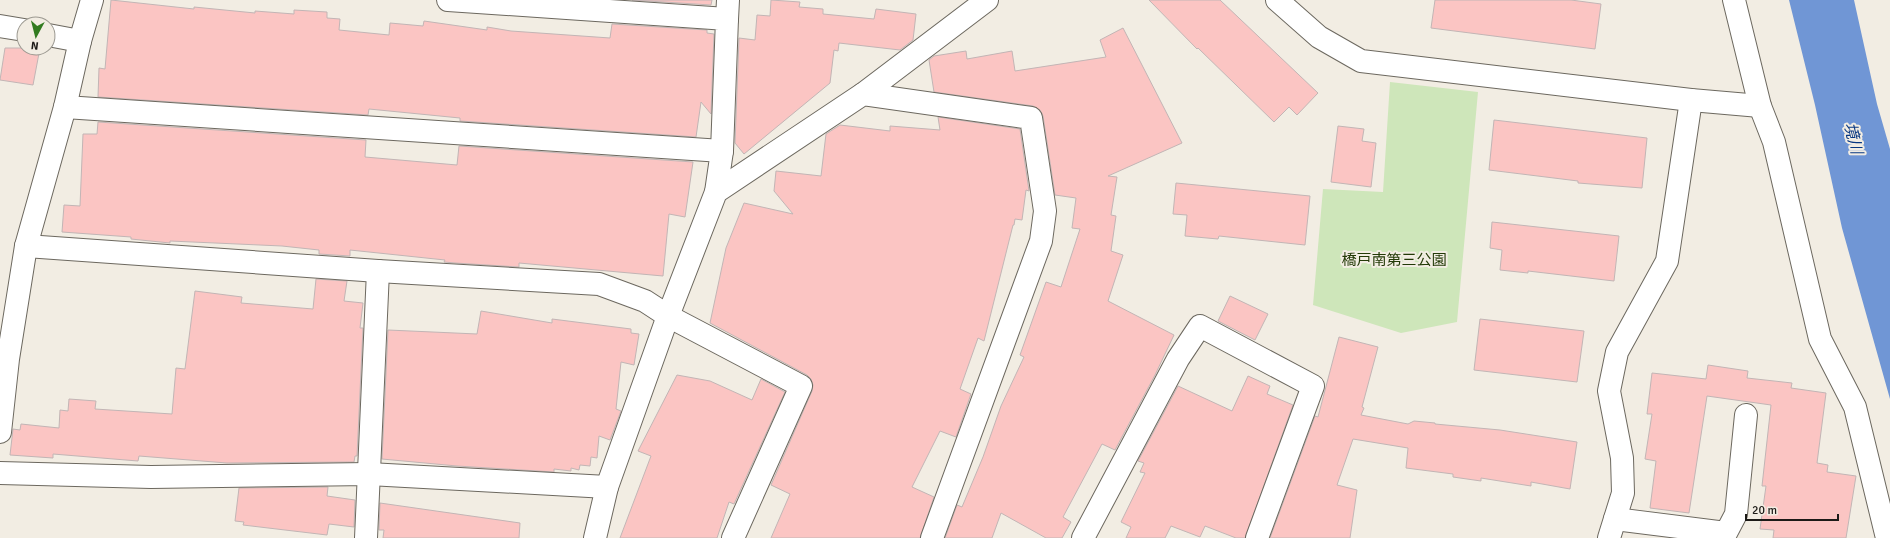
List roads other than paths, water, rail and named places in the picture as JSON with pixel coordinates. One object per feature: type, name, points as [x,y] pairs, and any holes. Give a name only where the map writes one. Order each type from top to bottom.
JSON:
[{"type":"street","points":[[0,432],[4,359],[26,246],[65,108],[80,41],[92,0]]},
{"type":"street","points":[[448,0],[727,10],[722,152],[716,192],[668,316],[607,487],[595,538]]},
{"type":"street","points":[[716,192],[864,94],[988,0]]},
{"type":"street","points":[[1277,0],[1319,38],[1361,61],[1691,100],[1760,106]]},
{"type":"street","points":[[1734,0],[1760,106],[1774,142],[1820,339],[1855,407],[1887,538]]},
{"type":"street","points":[[0,26],[16,29]]},
{"type":"street","points":[[56,36],[80,41]]},
{"type":"street","points":[[864,94],[1032,118],[1045,211],[1041,241],[932,538]]},
{"type":"street","points":[[1691,100],[1667,261],[1617,352],[1609,391],[1622,458],[1623,493],[1612,528],[1726,533],[1736,514],[1746,416]]},
{"type":"street","points":[[65,108],[722,152]]},
{"type":"street","points":[[26,246],[378,271],[599,284],[645,302],[668,316],[801,386],[733,538]]},
{"type":"street","points":[[366,538],[378,271]]},
{"type":"street","points":[[1083,538],[1178,359],[1200,326],[1314,386],[1257,538]]},
{"type":"street","points":[[0,473],[151,477],[369,474],[607,487]]},
{"type":"water","name":"境川","points":[[1789,0],[1854,0],[1877,104],[1890,149],[1890,399],[1842,228],[1815,105]]},
{"type":"park label","name":"橋戸南第三公園","points":[[1394,260]]}]
